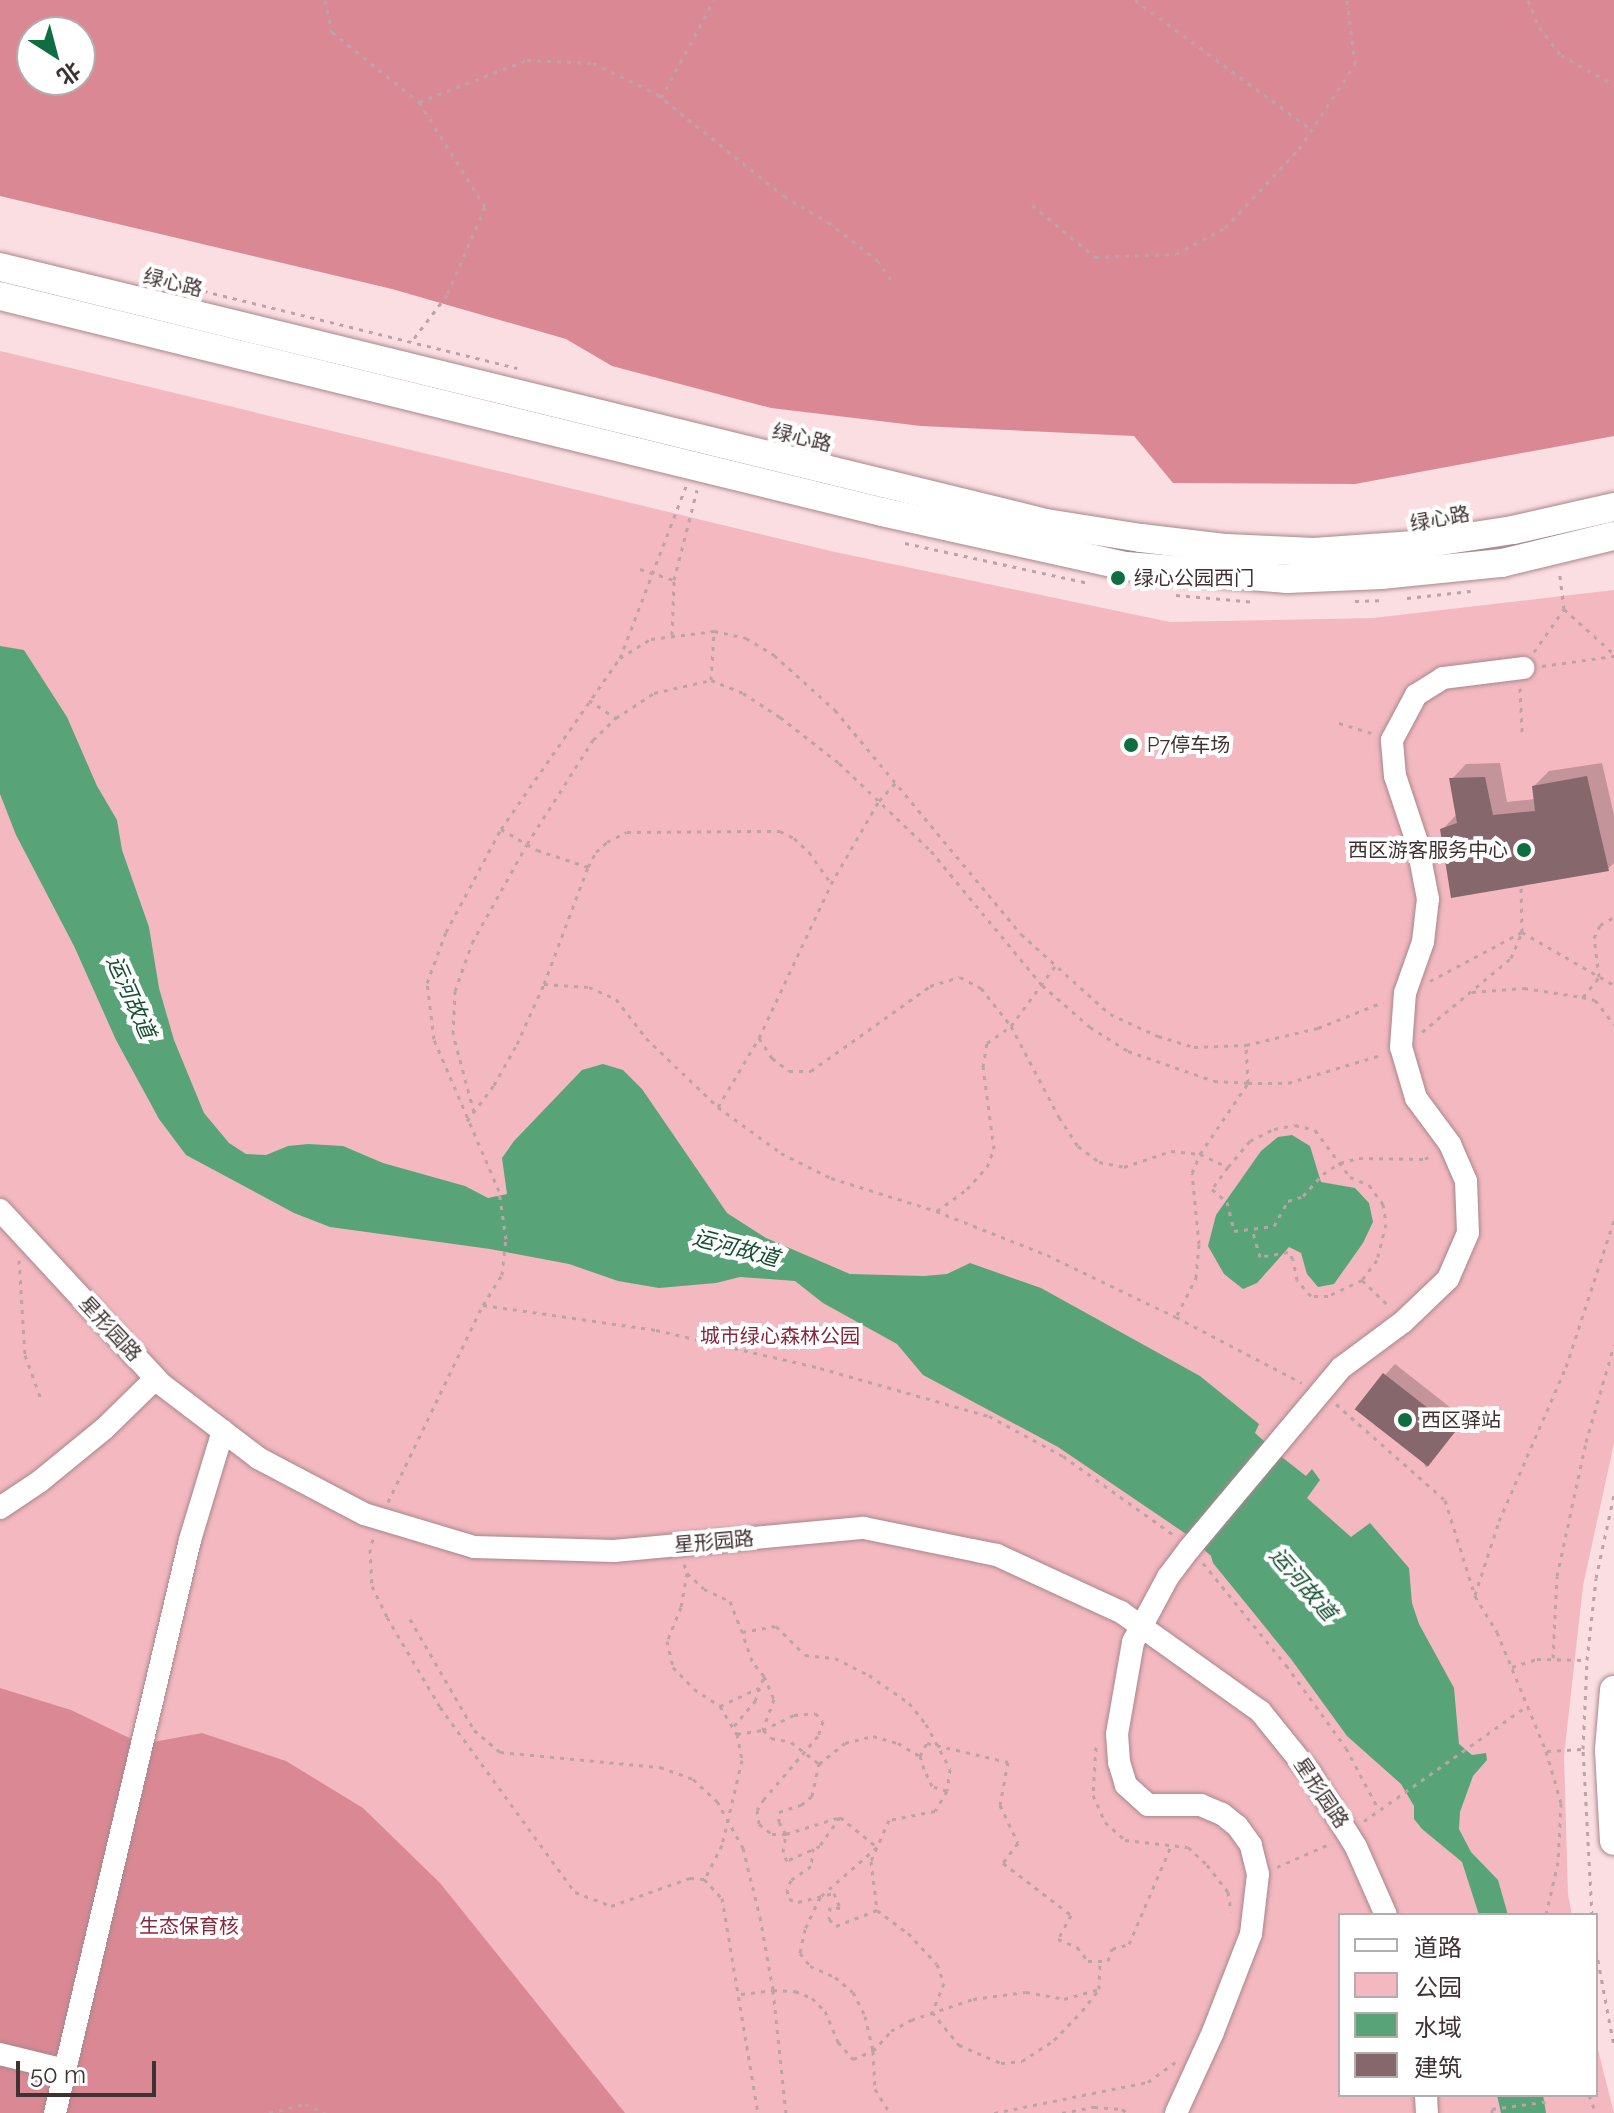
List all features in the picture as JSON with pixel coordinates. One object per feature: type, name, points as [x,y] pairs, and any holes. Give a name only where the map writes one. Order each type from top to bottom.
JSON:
[{"type":"main road","name":"绿心路","points":[[0,267],[1046,523],[1141,538],[1226,548],[1314,552],[1415,545],[1513,530],[1614,507]]},
{"type":"main road","points":[[0,296],[698,467],[1112,563],[1209,575],[1287,579],[1381,575],[1502,563],[1614,536]]},
{"type":"main road","points":[[1614,1690],[1609,1750],[1614,1841]]},
{"type":"street","points":[[1176,2113],[1213,2032],[1251,1934],[1258,1874],[1251,1845],[1237,1826],[1222,1814],[1201,1805],[1148,1805],[1126,1785],[1119,1762],[1117,1734],[1140,1625],[1190,1548],[1341,1368],[1403,1322],[1448,1279],[1468,1233],[1466,1181],[1450,1144],[1416,1098],[1401,1047],[1405,993],[1423,942],[1428,899],[1417,842],[1395,776],[1392,740],[1416,695],[1443,678],[1523,668]]},
{"type":"street","name":"星形园路","points":[[0,1210],[156,1378],[258,1458],[380,1518],[474,1547],[614,1551],[864,1528],[997,1555],[1121,1612],[1260,1711],[1310,1773],[1356,1847],[1385,1913]]},
{"type":"street","points":[[0,1508],[39,1482],[105,1428],[156,1378]]},
{"type":"street","points":[[55,2113],[190,1540],[223,1431]]},
{"type":"street","points":[[0,2054],[65,2070]]},
{"type":"path","points":[[325,0],[332,32],[419,102],[485,207],[447,295],[412,341]]},
{"type":"path","points":[[661,98],[714,0]]},
{"type":"path","points":[[1135,0],[1312,130]]},
{"type":"path","points":[[1032,205],[1095,257],[1176,254],[1225,228],[1299,149],[1355,64],[1347,0]]},
{"type":"path","points":[[1528,0],[1539,27],[1561,55],[1614,85]]},
{"type":"path","points":[[419,102],[527,60],[593,63],[661,98],[784,196],[828,222],[877,260],[891,280]]},
{"type":"path","name":"绿心路","points":[[153,278],[520,368]]},
{"type":"path","points":[[698,467],[620,658],[501,829],[446,932],[427,983],[434,1039],[499,1191],[506,1239],[502,1275],[483,1305],[380,1518],[370,1549],[372,1586],[440,1707],[575,1892],[611,1906],[690,1878],[704,1879],[722,1898],[758,2113]]},
{"type":"path","points":[[672,635],[674,580],[698,467]]},
{"type":"path","points":[[640,569],[674,580]]},
{"type":"path","points":[[1522,732],[1523,668],[1564,609],[1560,574]]},
{"type":"path","points":[[1564,609],[1593,632],[1614,655]]},
{"type":"path","points":[[620,658],[651,639],[714,631],[746,638],[774,655],[835,710],[1021,934],[1055,966],[1110,1014],[1158,1036],[1194,1047],[1246,1045],[1318,1028],[1405,993],[1522,932]]},
{"type":"path","points":[[711,680],[714,631]]},
{"type":"path","points":[[1523,668],[1614,655]]},
{"type":"path","points":[[474,1112],[453,1034],[455,991],[472,943],[527,844],[593,740],[616,718],[654,693],[711,680],[743,693],[780,717],[839,763],[941,863],[1042,985],[1090,1027],[1128,1051],[1214,1081],[1288,1083],[1348,1067],[1401,1047],[1511,958],[1522,932],[1521,886]]},
{"type":"path","points":[[589,700],[616,718]]},
{"type":"path","points":[[1339,723],[1392,740]]},
{"type":"path","points":[[718,1107],[759,1038],[831,884],[879,801],[896,781]]},
{"type":"path","points":[[501,829],[527,844],[588,867]]},
{"type":"path","points":[[467,1121],[509,1057],[544,984],[596,852],[627,832],[780,831],[794,838],[809,852],[831,884]]},
{"type":"path","points":[[1582,997],[1599,977],[1594,938],[1600,925],[1614,917]]},
{"type":"path","points":[[1522,932],[1614,985]]},
{"type":"path","points":[[936,1211],[967,1189],[987,1167],[994,1149],[983,1067],[987,1043],[1011,1026],[1055,966]]},
{"type":"path","points":[[759,1038],[772,1058],[789,1071],[811,1071],[930,986],[960,977],[981,988],[1011,1026],[1059,1117],[1078,1146],[1099,1162],[1124,1167],[1171,1151],[1200,1154],[1228,1167]]},
{"type":"path","points":[[544,984],[589,987],[616,999],[646,1038],[718,1107],[781,1153],[831,1178],[936,1211],[1047,1255],[1176,1317],[1321,1393],[1351,1414],[1445,1500],[1475,1596],[1497,1632],[1512,1668],[1546,1751],[1561,1803],[1558,1862],[1546,1913]]},
{"type":"path","points":[[1472,992],[1524,988],[1582,997],[1595,1000],[1614,1024]]},
{"type":"path","points":[[1176,1317],[1196,1278],[1199,1244],[1192,1173],[1200,1154],[1248,1083],[1246,1045]]},
{"type":"path","points":[[1252,1229],[1260,1257],[1288,1252],[1293,1259],[1297,1280],[1311,1296],[1328,1296],[1362,1280],[1377,1260],[1386,1224],[1385,1214],[1383,1204],[1369,1185],[1350,1177],[1340,1163],[1315,1130],[1295,1125],[1274,1129],[1250,1141],[1228,1167],[1212,1189],[1227,1202],[1234,1231],[1274,1226],[1288,1201],[1303,1196],[1323,1174],[1340,1163],[1359,1158],[1425,1159],[1450,1144]]},
{"type":"path","points":[[1475,1596],[1504,1508],[1566,1367],[1614,1220]]},
{"type":"path","points":[[17,1228],[25,1355],[42,1402]]},
{"type":"path","points":[[1362,1280],[1403,1322]]},
{"type":"path","points":[[483,1305],[656,1330],[820,1368],[989,1416],[1063,1456],[1145,1512],[1190,1548],[1346,1748],[1379,1810]]},
{"type":"path","points":[[1553,1658],[1557,1576],[1586,1442],[1614,1345]]},
{"type":"path","points":[[677,1545],[687,1573],[704,1589],[730,1601],[752,1661],[764,1676],[774,1699],[763,1730]]},
{"type":"path","points":[[687,1573],[681,1607],[667,1641],[673,1667],[694,1689],[720,1706],[737,1734],[742,1760],[722,1845],[704,1879]]},
{"type":"path","points":[[410,1619],[474,1730],[491,1747],[500,1752],[533,1757],[660,1767],[693,1779],[717,1801],[743,1848],[773,1990],[786,2113]]},
{"type":"path","points":[[742,1632],[776,1626],[805,1655],[835,1658],[869,1675],[909,1703],[950,1769],[947,1791],[935,1811],[889,1820],[871,1861],[877,1910],[908,1933],[937,1964],[944,1983],[932,2012]]},
{"type":"path","points":[[1512,1668],[1553,1658],[1587,1660]]},
{"type":"path","points":[[733,1726],[755,1701],[764,1676]]},
{"type":"path","points":[[720,1706],[759,1688]]},
{"type":"path","points":[[1391,1802],[1527,1706]]},
{"type":"path","points":[[737,1734],[763,1730],[794,1715],[815,1713],[823,1721],[807,1753],[757,1810],[759,1824],[772,1834],[786,1834],[840,1817]]},
{"type":"path","points":[[763,1730],[771,1738],[791,1742],[819,1764]]},
{"type":"path","points":[[840,1817],[830,1836],[787,1861],[783,1852],[786,1834],[779,1822],[779,1812],[801,1805],[812,1796],[819,1764],[845,1743],[873,1736],[898,1743],[920,1756],[932,1786],[947,1791]]},
{"type":"path","points":[[1097,1741],[1093,1795],[1105,1822],[1125,1840],[1188,1847],[1228,1892],[1233,1921]]},
{"type":"path","points":[[920,1756],[927,1743],[1008,1762],[1000,1805],[1018,1843],[1003,1863],[1071,1915],[1058,1939],[1077,1947],[1088,1961],[1108,1961],[1112,1949],[1129,1944],[1171,1846]]},
{"type":"path","points":[[1546,1751],[1583,1749]]},
{"type":"path","points":[[840,1817],[877,1847]]},
{"type":"path","points":[[877,1847],[820,1897],[805,1929],[800,1953],[810,1966],[835,1977],[853,1992],[865,2016],[873,2051],[875,2089],[890,2113]]},
{"type":"path","points":[[813,1848],[811,1866],[791,1880],[787,1890],[789,1899],[798,1902],[834,1893],[840,1908],[830,1907],[829,1919],[836,1926],[877,1910]]},
{"type":"path","points":[[932,2012],[959,2045],[1001,2063],[1022,2061],[1054,2040],[1099,1989],[1100,1961]]},
{"type":"path","points":[[1598,1961],[1614,2046]]},
{"type":"path","points":[[739,1994],[795,1991],[812,1998],[825,2011],[838,2042],[853,2059],[873,2051],[891,2031],[932,2012],[986,1997],[1026,1992],[1064,1999],[1099,1989]]},
{"type":"path","points":[[994,2113],[1148,2082],[1172,2067],[1179,2056]]},
{"type":"path","points":[[1492,2111],[1550,2101]]},
{"type":"path","points":[[269,2113],[305,2104],[325,2113]]},
{"type":"path","points":[[1062,2113],[1094,2107],[1122,2109],[1127,2113]]},
{"type":"green space","points":[[0,0],[1614,0],[1614,436],[1355,484],[1173,483],[1134,436],[921,426],[771,408],[612,366],[566,339],[392,289],[0,196]]},
{"type":"green space","name":"城市绿心森林公园","points":[[0,351],[835,552],[1170,622],[1373,618],[1614,590],[1614,1443],[1583,1586],[1564,1756],[1568,1894],[1572,1913],[1338,1913],[1338,2097],[1598,2097],[1598,2050],[1614,2113],[0,2113]]},
{"type":"green space","name":"生态保育核","points":[[0,1688],[71,1710],[142,1744],[202,1733],[286,1761],[363,1808],[440,1883],[625,2113],[0,2113]]},
{"type":"water","name":"运河故道","points":[[0,646],[24,650],[67,717],[97,786],[117,820],[122,850],[149,927],[159,988],[174,1040],[204,1113],[229,1143],[246,1154],[266,1155],[288,1146],[308,1144],[343,1146],[383,1163],[465,1186],[488,1198],[507,1194],[502,1158],[514,1141],[582,1070],[603,1064],[623,1070],[642,1089],[727,1213],[766,1238],[850,1274],[947,1274],[970,1263],[1041,1288],[1200,1376],[1259,1424],[1255,1433],[1283,1458],[1306,1476],[1312,1469],[1320,1480],[1307,1498],[1351,1537],[1370,1523],[1409,1568],[1412,1603],[1419,1624],[1454,1688],[1459,1744],[1472,1755],[1486,1753],[1487,1760],[1473,1776],[1460,1812],[1459,1829],[1471,1852],[1498,1880],[1507,1913],[1478,1913],[1462,1862],[1422,1829],[1414,1819],[1414,1806],[1401,1784],[1347,1736],[1291,1659],[1213,1563],[1211,1556],[1189,1536],[1058,1447],[923,1375],[897,1344],[823,1303],[795,1281],[740,1277],[716,1283],[659,1288],[618,1281],[569,1264],[490,1249],[330,1227],[294,1213],[186,1155],[159,1119],[116,1040],[74,946],[16,835],[0,794]]},
{"type":"water","points":[[1292,1135],[1310,1146],[1321,1182],[1355,1188],[1369,1203],[1373,1222],[1363,1243],[1334,1284],[1318,1287],[1307,1274],[1301,1253],[1289,1247],[1257,1283],[1243,1289],[1224,1274],[1208,1246],[1216,1215],[1261,1151],[1278,1137]]},
{"type":"water","points":[[1497,2097],[1543,2097],[1546,2113],[1501,2113]]},
{"type":"building","name":"西区游客服务中心","points":[[1587,776],[1609,871],[1451,898],[1440,829],[1457,823],[1449,778],[1485,777],[1493,815],[1535,811],[1532,786]]},
{"type":"building","name":"西区驿站","points":[[1383,1373],[1456,1430],[1428,1467],[1355,1409]]},
{"type":"place","name":"绿心公园西门","points":[[1118,578]]},
{"type":"place","name":"P7停车场","points":[[1131,745]]},
{"type":"place","name":"西区游客服务中心","points":[[1524,850]]},
{"type":"place","name":"西区驿站","points":[[1405,1420]]}]
